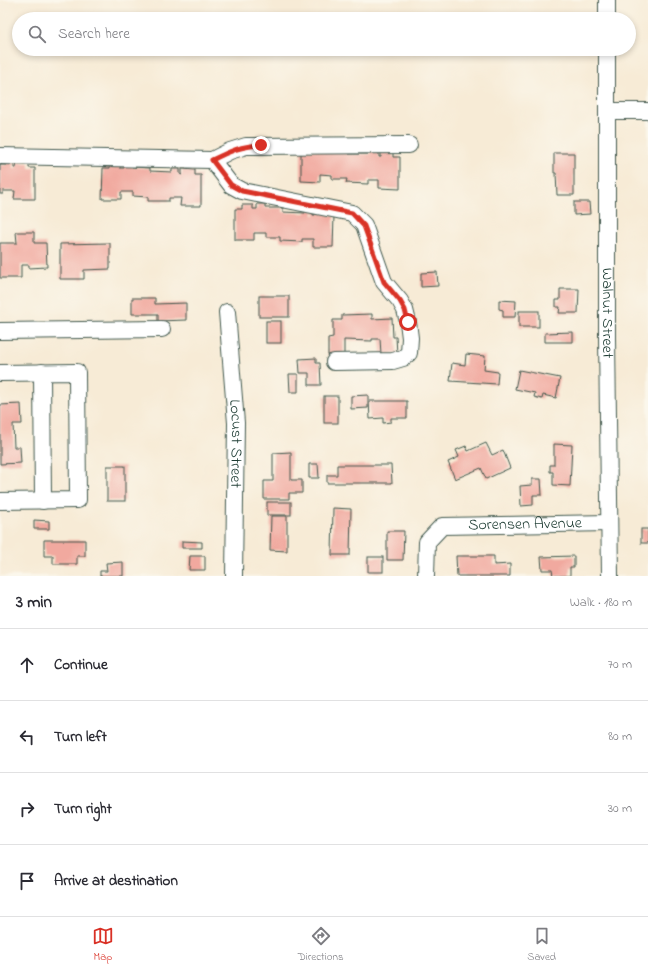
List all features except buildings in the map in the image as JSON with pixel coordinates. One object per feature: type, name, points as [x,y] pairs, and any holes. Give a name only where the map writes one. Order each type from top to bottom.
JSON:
[{"type":"street","points":[[607,0],[607,12]]},
{"type":"street","name":"Walnut Street","points":[[607,56],[607,338],[610,576]]},
{"type":"street","points":[[608,111],[648,111]]},
{"type":"street","points":[[0,156],[212,160],[230,151],[246,146],[409,145]]},
{"type":"street","points":[[212,160],[231,185],[242,191],[352,213],[364,226],[384,282],[400,301],[405,310],[410,338],[409,353],[403,358],[393,360],[334,362]]},
{"type":"street","name":"Locust Street","points":[[227,312],[236,423],[234,576]]},
{"type":"street","points":[[0,331],[162,329]]},
{"type":"street","points":[[42,372],[43,501]]},
{"type":"street","points":[[0,373],[77,372],[78,493],[78,500],[0,501]]},
{"type":"street","name":"Sorensen Avenue","points":[[426,576],[427,542],[442,526],[609,523]]},
{"type":"route","points":[[261,145],[246,146],[230,151],[212,160],[231,185],[242,191],[352,213],[364,226],[365,233],[384,282],[400,301],[405,310],[408,322]]}]
